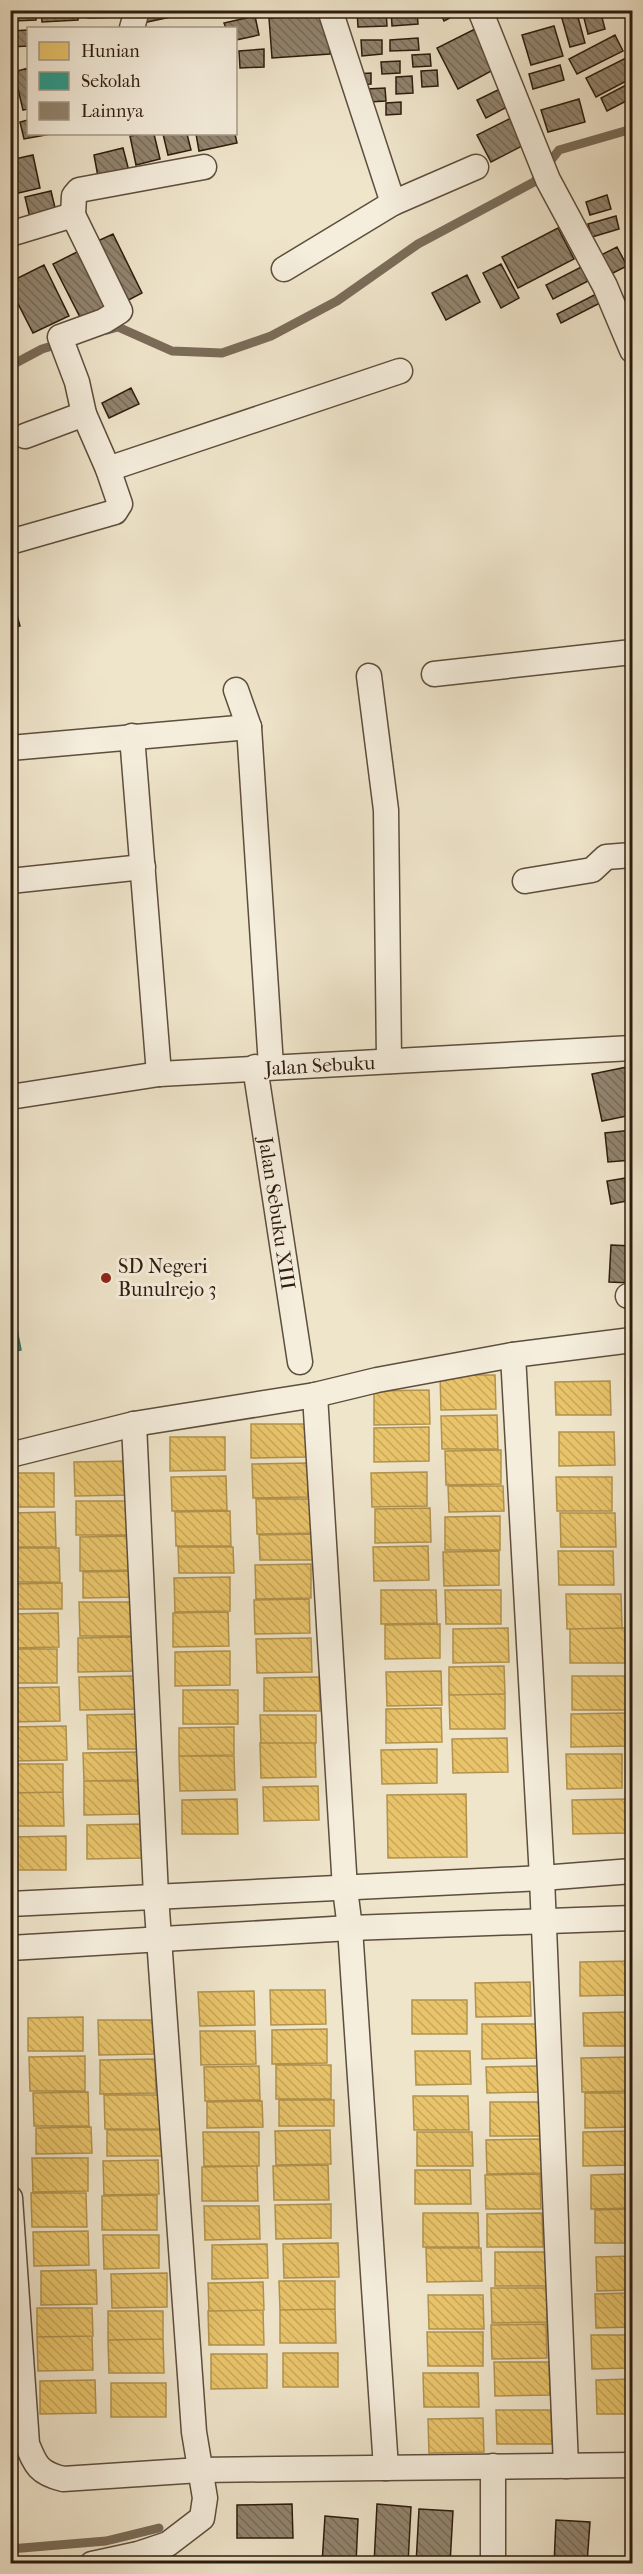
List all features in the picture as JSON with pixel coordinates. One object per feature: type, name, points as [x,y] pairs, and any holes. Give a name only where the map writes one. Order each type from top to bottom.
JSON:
[{"type":"street","points":[[132,27],[137,10]]},
{"type":"street","points":[[330,10],[393,203]]},
{"type":"street","points":[[480,10],[548,180],[605,286],[633,350]]},
{"type":"street","points":[[10,542],[115,512],[120,504],[108,469],[84,414],[77,382],[60,337],[104,321],[120,311],[73,215],[74,196],[79,190],[204,167]]},
{"type":"street","points":[[284,269],[393,203],[476,167]]},
{"type":"street","points":[[10,234],[73,215]]},
{"type":"street","points":[[108,469],[400,371]]},
{"type":"street","points":[[25,436],[84,414]]},
{"type":"street","points":[[434,674],[633,652]]},
{"type":"street","points":[[369,676],[386,810],[389,1061]]},
{"type":"street","name":"Jalan Sebuku XIII","points":[[236,690],[249,727],[263,1066],[300,1362]]},
{"type":"street","points":[[10,748],[249,727]]},
{"type":"street","points":[[132,736],[159,1074]]},
{"type":"street","points":[[525,881],[592,870],[606,857],[633,855]]},
{"type":"street","points":[[10,881],[143,867]]},
{"type":"street","name":"Jalan Sebuku","points":[[10,1097],[159,1074],[263,1066],[633,1048]]},
{"type":"street","points":[[10,1455],[134,1424],[315,1395],[377,1380],[513,1354],[633,1340]]},
{"type":"street","points":[[513,1354],[542,1878],[566,2466]]},
{"type":"street","points":[[315,1395],[345,1888],[350,1928],[386,2468]]},
{"type":"street","points":[[92,2564],[138,2554],[168,2544],[202,2518],[205,2498],[194,2432],[156,1896],[134,1424]]},
{"type":"street","points":[[10,1904],[542,1878],[633,1871]]},
{"type":"street","points":[[10,1948],[350,1928],[633,1918]]},
{"type":"street","points":[[10,2198],[27,2444],[36,2466],[50,2475],[63,2479],[200,2470],[633,2465]]},
{"type":"street","points":[[493,2466],[493,2564]]},
{"type":"building: Hunian","points":[[440,1375],[495,1375],[496,1409],[441,1410]]},
{"type":"building: Hunian","points":[[625,1380],[632,1380],[632,1414],[626,1414]]},
{"type":"building: Hunian","points":[[610,1381],[611,1415],[556,1415],[555,1382]]},
{"type":"building: Hunian","points":[[429,1390],[430,1424],[374,1425],[374,1391]]},
{"type":"building: Hunian","points":[[497,1415],[498,1449],[442,1449],[441,1416]]},
{"type":"building: Hunian","points":[[627,1420],[632,1420],[632,1454],[627,1454]]},
{"type":"building: Hunian","points":[[251,1424],[306,1424],[307,1457],[251,1458]]},
{"type":"building: Hunian","points":[[429,1427],[429,1461],[374,1462],[374,1428]]},
{"type":"building: Hunian","points":[[559,1432],[614,1432],[615,1465],[559,1466]]},
{"type":"building: Hunian","points":[[170,1437],[225,1437],[225,1470],[170,1471]]},
{"type":"building: Hunian","points":[[501,1450],[501,1484],[446,1485],[445,1451]]},
{"type":"building: Hunian","points":[[130,1461],[130,1495],[75,1496],[74,1462]]},
{"type":"building: Hunian","points":[[308,1463],[308,1497],[253,1498],[252,1464]]},
{"type":"building: Hunian","points":[[427,1472],[427,1506],[372,1507],[371,1473]]},
{"type":"building: Hunian","points":[[10,1473],[54,1473],[54,1507],[10,1507]]},
{"type":"building: Hunian","points":[[226,1476],[227,1510],[172,1511],[171,1477]]},
{"type":"building: Hunian","points":[[556,1477],[612,1477],[612,1511],[557,1511]]},
{"type":"building: Hunian","points":[[448,1486],[503,1486],[504,1511],[449,1512]]},
{"type":"building: Hunian","points":[[256,1499],[311,1499],[312,1533],[257,1534]]},
{"type":"building: Hunian","points":[[76,1501],[131,1501],[132,1535],[76,1535]]},
{"type":"building: Hunian","points":[[430,1508],[431,1542],[375,1543],[375,1509]]},
{"type":"building: Hunian","points":[[230,1511],[231,1546],[176,1546],[175,1512]]},
{"type":"building: Hunian","points":[[55,1512],[56,1547],[10,1547],[10,1513]]},
{"type":"building: Hunian","points":[[560,1513],[615,1513],[616,1547],[561,1547]]},
{"type":"building: Hunian","points":[[500,1516],[500,1550],[445,1550],[445,1517]]},
{"type":"building: Hunian","points":[[630,1521],[632,1521],[632,1555],[631,1555]]},
{"type":"building: Hunian","points":[[315,1534],[315,1560],[260,1560],[259,1535]]},
{"type":"building: Hunian","points":[[135,1536],[136,1570],[80,1571],[80,1537]]},
{"type":"building: Hunian","points":[[428,1546],[429,1580],[374,1581],[373,1547]]},
{"type":"building: Hunian","points":[[178,1547],[233,1547],[234,1573],[179,1573]]},
{"type":"building: Hunian","points":[[10,1548],[59,1548],[60,1582],[10,1582]]},
{"type":"building: Hunian","points":[[499,1551],[499,1585],[444,1586],[443,1552]]},
{"type":"building: Hunian","points":[[558,1551],[613,1551],[614,1585],[559,1585]]},
{"type":"building: Hunian","points":[[628,1556],[632,1556],[632,1590],[629,1590]]},
{"type":"building: Hunian","points":[[311,1564],[311,1598],[256,1599],[255,1565]]},
{"type":"building: Hunian","points":[[138,1571],[138,1597],[83,1598],[83,1572]]},
{"type":"building: Hunian","points":[[230,1577],[230,1611],[175,1612],[174,1578]]},
{"type":"building: Hunian","points":[[62,1583],[62,1609],[10,1609],[10,1584]]},
{"type":"building: Hunian","points":[[381,1590],[436,1590],[437,1623],[381,1624]]},
{"type":"building: Hunian","points":[[445,1590],[501,1590],[501,1624],[446,1624]]},
{"type":"building: Hunian","points":[[566,1594],[621,1594],[622,1628],[567,1629]]},
{"type":"building: Hunian","points":[[630,1595],[632,1595],[632,1629],[631,1629]]},
{"type":"building: Hunian","points":[[309,1599],[310,1633],[255,1634],[254,1600]]},
{"type":"building: Hunian","points":[[79,1602],[134,1602],[135,1636],[80,1636]]},
{"type":"building: Hunian","points":[[228,1612],[229,1646],[173,1647],[173,1613]]},
{"type":"building: Hunian","points":[[58,1613],[59,1647],[10,1648],[10,1614]]},
{"type":"building: Hunian","points":[[440,1624],[440,1658],[385,1659],[385,1625]]},
{"type":"building: Hunian","points":[[508,1628],[509,1662],[453,1663],[453,1629]]},
{"type":"building: Hunian","points":[[625,1628],[626,1663],[570,1663],[570,1629]]},
{"type":"building: Hunian","points":[[133,1637],[133,1671],[78,1672],[78,1638]]},
{"type":"building: Hunian","points":[[311,1638],[312,1672],[257,1673],[256,1639]]},
{"type":"building: Hunian","points":[[10,1649],[57,1649],[57,1683],[10,1683]]},
{"type":"building: Hunian","points":[[230,1651],[230,1685],[175,1686],[175,1652]]},
{"type":"building: Hunian","points":[[504,1666],[505,1694],[449,1695],[449,1667]]},
{"type":"building: Hunian","points":[[441,1671],[442,1705],[387,1706],[386,1672]]},
{"type":"building: Hunian","points":[[135,1676],[135,1709],[80,1710],[79,1677]]},
{"type":"building: Hunian","points":[[572,1676],[627,1676],[627,1710],[572,1710]]},
{"type":"building: Hunian","points":[[319,1677],[320,1711],[264,1711],[264,1678]]},
{"type":"building: Hunian","points":[[59,1687],[60,1721],[10,1722],[10,1688]]},
{"type":"building: Hunian","points":[[183,1690],[238,1690],[238,1724],[183,1724]]},
{"type":"building: Hunian","points":[[505,1694],[505,1729],[450,1729],[449,1695]]},
{"type":"building: Hunian","points":[[441,1708],[442,1742],[386,1743],[386,1709]]},
{"type":"building: Hunian","points":[[626,1713],[627,1746],[571,1747],[571,1714]]},
{"type":"building: Hunian","points":[[142,1714],[143,1749],[88,1749],[87,1715]]},
{"type":"building: Hunian","points":[[260,1715],[316,1715],[316,1743],[261,1743]]},
{"type":"building: Hunian","points":[[66,1726],[67,1760],[12,1761],[11,1727]]},
{"type":"building: Hunian","points":[[234,1727],[234,1755],[179,1756],[179,1728]]},
{"type":"building: Hunian","points":[[507,1738],[508,1772],[453,1773],[452,1739]]},
{"type":"building: Hunian","points":[[260,1743],[315,1743],[316,1777],[261,1778]]},
{"type":"building: Hunian","points":[[437,1749],[437,1783],[382,1784],[381,1750]]},
{"type":"building: Hunian","points":[[139,1752],[139,1780],[84,1781],[83,1753]]},
{"type":"building: Hunian","points":[[566,1754],[622,1754],[622,1788],[567,1789]]},
{"type":"building: Hunian","points":[[179,1756],[234,1756],[235,1790],[180,1791]]},
{"type":"building: Hunian","points":[[10,1764],[63,1764],[63,1792],[10,1793]]},
{"type":"building: Hunian","points":[[84,1781],[139,1781],[140,1814],[84,1815]]},
{"type":"building: Hunian","points":[[318,1786],[319,1820],[264,1821],[263,1787]]},
{"type":"building: Hunian","points":[[63,1792],[64,1826],[10,1826],[10,1793]]},
{"type":"building: Hunian","points":[[466,1794],[467,1857],[388,1858],[387,1795]]},
{"type":"building: Hunian","points":[[237,1799],[238,1834],[182,1834],[182,1800]]},
{"type":"building: Hunian","points":[[627,1799],[628,1833],[573,1834],[572,1800]]},
{"type":"building: Hunian","points":[[142,1824],[143,1858],[87,1859],[87,1825]]},
{"type":"building: Hunian","points":[[66,1836],[66,1870],[11,1870],[11,1837]]},
{"type":"building: Hunian","points":[[632,1961],[632,1995],[580,1996],[580,1962]]},
{"type":"building: Hunian","points":[[530,1982],[531,2016],[476,2017],[475,1983]]},
{"type":"building: Hunian","points":[[270,1990],[325,1990],[326,2024],[271,2025]]},
{"type":"building: Hunian","points":[[254,1991],[255,2025],[200,2026],[198,1992]]},
{"type":"building: Hunian","points":[[412,2000],[467,2000],[467,2034],[412,2034]]},
{"type":"building: Hunian","points":[[632,2012],[632,2046],[584,2046],[583,2013]]},
{"type":"building: Hunian","points":[[83,2017],[83,2051],[28,2051],[28,2018]]},
{"type":"building: Hunian","points":[[98,2020],[154,2020],[154,2054],[99,2055]]},
{"type":"building: Hunian","points":[[482,2024],[537,2024],[537,2058],[482,2059]]},
{"type":"building: Hunian","points":[[327,2029],[327,2063],[272,2064],[272,2030]]},
{"type":"building: Hunian","points":[[200,2031],[255,2031],[256,2064],[201,2065]]},
{"type":"building: Hunian","points":[[415,2051],[470,2051],[471,2084],[416,2085]]},
{"type":"building: Hunian","points":[[85,2056],[85,2091],[30,2091],[29,2057]]},
{"type":"building: Hunian","points":[[632,2057],[632,2091],[582,2092],[581,2058]]},
{"type":"building: Hunian","points":[[155,2059],[156,2093],[100,2094],[100,2060]]},
{"type":"building: Hunian","points":[[276,2065],[331,2065],[331,2099],[276,2099]]},
{"type":"building: Hunian","points":[[259,2066],[260,2100],[205,2101],[204,2067]]},
{"type":"building: Hunian","points":[[541,2066],[542,2092],[487,2093],[486,2067]]},
{"type":"building: Hunian","points":[[88,2092],[89,2126],[34,2126],[33,2093]]},
{"type":"building: Hunian","points":[[585,2093],[632,2093],[632,2127],[585,2128]]},
{"type":"building: Hunian","points":[[104,2095],[159,2095],[160,2129],[105,2129]]},
{"type":"building: Hunian","points":[[413,2096],[468,2096],[469,2130],[414,2130]]},
{"type":"building: Hunian","points":[[279,2100],[334,2100],[334,2126],[279,2126]]},
{"type":"building: Hunian","points":[[262,2101],[263,2127],[207,2128],[207,2102]]},
{"type":"building: Hunian","points":[[490,2102],[545,2102],[545,2136],[490,2136]]},
{"type":"building: Hunian","points":[[91,2127],[92,2153],[36,2154],[36,2128]]},
{"type":"building: Hunian","points":[[107,2130],[162,2130],[162,2156],[107,2156]]},
{"type":"building: Hunian","points":[[330,2130],[331,2164],[276,2165],[275,2131]]},
{"type":"building: Hunian","points":[[632,2131],[632,2165],[583,2166],[583,2132]]},
{"type":"building: Hunian","points":[[203,2132],[259,2132],[259,2166],[204,2166]]},
{"type":"building: Hunian","points":[[417,2132],[472,2132],[473,2166],[417,2166]]},
{"type":"building: Hunian","points":[[541,2139],[542,2173],[487,2174],[486,2140]]},
{"type":"building: Hunian","points":[[32,2158],[88,2158],[88,2191],[33,2192]]},
{"type":"building: Hunian","points":[[158,2160],[159,2194],[104,2195],[103,2161]]},
{"type":"building: Hunian","points":[[328,2165],[329,2200],[274,2200],[273,2166]]},
{"type":"building: Hunian","points":[[257,2166],[258,2201],[202,2201],[202,2167]]},
{"type":"building: Hunian","points":[[415,2170],[470,2170],[471,2204],[415,2204]]},
{"type":"building: Hunian","points":[[540,2174],[541,2209],[486,2209],[485,2175]]},
{"type":"building: Hunian","points":[[632,2174],[632,2208],[591,2209],[591,2175]]},
{"type":"building: Hunian","points":[[31,2193],[86,2193],[87,2227],[32,2227]]},
{"type":"building: Hunian","points":[[157,2195],[157,2230],[102,2230],[102,2196]]},
{"type":"building: Hunian","points":[[331,2204],[331,2238],[276,2239],[275,2205]]},
{"type":"building: Hunian","points":[[204,2206],[259,2206],[260,2239],[205,2240]]},
{"type":"building: Hunian","points":[[632,2209],[632,2243],[595,2243],[595,2210]]},
{"type":"building: Hunian","points":[[423,2213],[478,2213],[479,2247],[423,2247]]},
{"type":"building: Hunian","points":[[542,2213],[543,2247],[487,2247],[487,2214]]},
{"type":"building: Hunian","points":[[88,2231],[89,2265],[34,2266],[33,2232]]},
{"type":"building: Hunian","points":[[103,2235],[159,2235],[159,2268],[104,2269]]},
{"type":"building: Hunian","points":[[338,2243],[339,2277],[284,2278],[283,2244]]},
{"type":"building: Hunian","points":[[267,2244],[268,2278],[212,2279],[212,2245]]},
{"type":"building: Hunian","points":[[426,2248],[481,2248],[482,2281],[427,2282]]},
{"type":"building: Hunian","points":[[495,2252],[550,2252],[550,2286],[495,2286]]},
{"type":"building: Hunian","points":[[632,2256],[632,2290],[597,2291],[596,2257]]},
{"type":"building: Hunian","points":[[96,2270],[97,2304],[41,2305],[41,2271]]},
{"type":"building: Hunian","points":[[167,2273],[167,2307],[112,2308],[111,2274]]},
{"type":"building: Hunian","points":[[279,2281],[335,2281],[335,2309],[280,2310]]},
{"type":"building: Hunian","points":[[263,2282],[264,2310],[209,2311],[208,2283]]},
{"type":"building: Hunian","points":[[491,2288],[547,2288],[547,2322],[492,2323]]},
{"type":"building: Hunian","points":[[632,2293],[632,2327],[596,2328],[595,2294]]},
{"type":"building: Hunian","points":[[428,2295],[483,2295],[484,2329],[429,2329]]},
{"type":"building: Hunian","points":[[37,2308],[92,2308],[93,2336],[37,2337]]},
{"type":"building: Hunian","points":[[335,2309],[336,2343],[280,2343],[280,2310]]},
{"type":"building: Hunian","points":[[263,2310],[264,2345],[209,2345],[208,2311]]},
{"type":"building: Hunian","points":[[108,2311],[163,2311],[163,2339],[108,2340]]},
{"type":"building: Hunian","points":[[546,2324],[547,2358],[492,2359],[491,2325]]},
{"type":"building: Hunian","points":[[427,2332],[483,2332],[483,2366],[428,2366]]},
{"type":"building: Hunian","points":[[591,2335],[632,2335],[632,2368],[592,2369]]},
{"type":"building: Hunian","points":[[92,2336],[93,2370],[38,2371],[37,2337]]},
{"type":"building: Hunian","points":[[163,2339],[164,2373],[109,2373],[108,2340]]},
{"type":"building: Hunian","points":[[283,2353],[338,2353],[338,2387],[283,2387]]},
{"type":"building: Hunian","points":[[211,2354],[267,2354],[267,2388],[211,2389]]},
{"type":"building: Hunian","points":[[494,2362],[549,2362],[550,2395],[495,2396]]},
{"type":"building: Hunian","points":[[423,2373],[478,2373],[479,2407],[424,2407]]},
{"type":"building: Hunian","points":[[632,2379],[632,2414],[597,2414],[596,2380]]},
{"type":"building: Hunian","points":[[95,2380],[96,2413],[40,2414],[40,2381]]},
{"type":"building: Hunian","points":[[111,2383],[166,2383],[166,2417],[111,2417]]},
{"type":"building: Hunian","points":[[10,2399],[17,2399],[17,2433],[10,2433]]},
{"type":"building: Hunian","points":[[496,2410],[551,2410],[552,2444],[497,2444]]},
{"type":"building: Hunian","points":[[483,2418],[484,2452],[429,2453],[428,2419]]},
{"type":"building: Hunian","points":[[10,2437],[13,2437],[13,2465],[10,2465]]},
{"type":"building: Hunian","points":[[10,2485],[15,2485],[16,2539],[10,2540]]},
{"type":"building: Sekolah","points":[[15,1320],[21,1350],[10,1352],[10,1321]]},
{"type":"building: Lainnya","points":[[14,10],[35,10],[36,20],[14,21]]},
{"type":"building: Lainnya","points":[[41,10],[78,10],[78,20],[42,22]]},
{"type":"building: Lainnya","points":[[88,10],[115,10],[115,17],[88,18]]},
{"type":"building: Lainnya","points":[[144,10],[184,10],[185,14],[147,22]]},
{"type":"building: Lainnya","points":[[357,10],[386,10],[387,26],[358,27]]},
{"type":"building: Lainnya","points":[[391,10],[417,10],[418,24],[392,26]]},
{"type":"building: Lainnya","points":[[439,10],[465,10],[444,21]]},
{"type":"building: Lainnya","points":[[576,10],[585,43],[570,47],[561,15]]},
{"type":"building: Lainnya","points":[[582,10],[600,10],[605,29],[588,34]]},
{"type":"building: Lainnya","points":[[328,15],[330,54],[272,58],[269,18]]},
{"type":"building: Lainnya","points":[[255,16],[259,35],[237,40],[237,27],[226,27],[224,23]]},
{"type":"building: Lainnya","points":[[554,26],[563,56],[531,65],[522,35]]},
{"type":"building: Lainnya","points":[[475,29],[495,69],[458,89],[437,48]]},
{"type":"building: Lainnya","points":[[27,30],[27,46],[10,47],[10,31]]},
{"type":"building: Lainnya","points":[[615,35],[623,51],[577,74],[569,59]]},
{"type":"building: Lainnya","points":[[418,38],[419,50],[390,51],[390,40]]},
{"type":"building: Lainnya","points":[[361,40],[382,40],[382,54],[362,56]]},
{"type":"building: Lainnya","points":[[264,49],[264,67],[240,68],[239,51]]},
{"type":"building: Lainnya","points":[[430,54],[431,66],[413,67],[412,55]]},
{"type":"building: Lainnya","points":[[626,58],[632,71],[632,78],[596,97],[586,78]]},
{"type":"building: Lainnya","points":[[400,61],[400,73],[382,74],[381,62]]},
{"type":"building: Lainnya","points":[[560,65],[564,80],[533,89],[529,74]]},
{"type":"building: Lainnya","points":[[27,68],[27,109],[23,110],[14,72]]},
{"type":"building: Lainnya","points":[[437,70],[438,86],[422,87],[421,71]]},
{"type":"building: Lainnya","points":[[371,73],[371,84],[355,85],[354,74]]},
{"type":"building: Lainnya","points":[[412,76],[413,93],[396,94],[396,77]]},
{"type":"building: Lainnya","points":[[632,82],[632,98],[607,111],[601,98]]},
{"type":"building: Lainnya","points":[[385,88],[386,101],[368,102],[367,89]]},
{"type":"building: Lainnya","points":[[502,88],[511,105],[486,118],[477,100]]},
{"type":"building: Lainnya","points":[[579,99],[585,122],[548,132],[541,110]]},
{"type":"building: Lainnya","points":[[401,102],[401,114],[386,115],[386,103]]},
{"type":"building: Lainnya","points":[[513,117],[526,144],[491,162],[477,135]]},
{"type":"building: Lainnya","points":[[27,120],[27,135],[46,135],[24,139],[20,122]]},
{"type":"building: Lainnya","points":[[154,135],[160,159],[136,165],[130,136]]},
{"type":"building: Lainnya","points":[[163,135],[187,135],[191,150],[168,155]]},
{"type":"building: Lainnya","points":[[196,135],[235,135],[237,143],[199,151]]},
{"type":"building: Lainnya","points":[[123,148],[130,175],[99,182],[94,155]]},
{"type":"building: Lainnya","points":[[33,155],[40,188],[10,195],[10,160]]},
{"type":"building: Lainnya","points":[[51,191],[57,216],[31,222],[25,197]]},
{"type":"building: Lainnya","points":[[607,195],[611,209],[590,215],[586,202]]},
{"type":"building: Lainnya","points":[[616,216],[619,229],[592,237],[588,224]]},
{"type":"building: Lainnya","points":[[558,228],[574,259],[518,288],[502,257]]},
{"type":"building: Lainnya","points":[[113,234],[142,293],[121,304],[91,244]]},
{"type":"building: Lainnya","points":[[617,247],[627,266],[609,275],[599,256]]},
{"type":"building: Lainnya","points":[[83,249],[112,308],[83,323],[53,264]]},
{"type":"building: Lainnya","points":[[589,263],[596,277],[553,299],[546,285]]},
{"type":"building: Lainnya","points":[[501,264],[519,298],[501,308],[483,273]]},
{"type":"building: Lainnya","points":[[44,265],[69,316],[33,333],[10,288],[10,282]]},
{"type":"building: Lainnya","points":[[467,275],[480,302],[446,320],[432,293]]},
{"type":"building: Lainnya","points":[[602,291],[606,300],[561,323],[557,314]]},
{"type":"building: Lainnya","points":[[632,294],[632,315],[628,318],[619,301]]},
{"type":"building: Lainnya","points":[[131,388],[139,404],[109,418],[102,403]]},
{"type":"building: Lainnya","points":[[10,591],[20,626],[10,628]]},
{"type":"building: Lainnya","points":[[632,1066],[632,1115],[602,1121],[592,1074]]},
{"type":"building: Lainnya","points":[[632,1130],[632,1160],[608,1162],[605,1133]]},
{"type":"building: Lainnya","points":[[632,1177],[632,1200],[611,1204],[607,1181]]},
{"type":"building: Lainnya","points":[[611,1245],[632,1246],[632,1283],[609,1282]]},
{"type":"building: Lainnya","points":[[292,2504],[293,2538],[237,2538],[237,2505]]},
{"type":"building: Lainnya","points":[[377,2504],[411,2507],[408,2564],[374,2564]]},
{"type":"building: Lainnya","points":[[419,2509],[453,2511],[450,2564],[416,2564]]},
{"type":"building: Lainnya","points":[[325,2516],[358,2519],[356,2564],[322,2564]]},
{"type":"building: Lainnya","points":[[556,2520],[590,2522],[587,2564],[554,2564]]},
{"type":"building: Lainnya","points":[[297,2557],[297,2564],[242,2564],[241,2558]]},
{"type":"waterway","points":[[107,330],[118,327],[172,351],[222,353],[271,336],[337,301],[418,244],[534,182],[559,150],[632,129]]},
{"type":"waterway","points":[[10,366],[42,349],[62,343]]},
{"type":"waterway","points":[[10,2549],[106,2541],[159,2528]]},
{"type":"place","name":"SD Negeri Bunulrejo 3","points":[[106,1278]]}]
